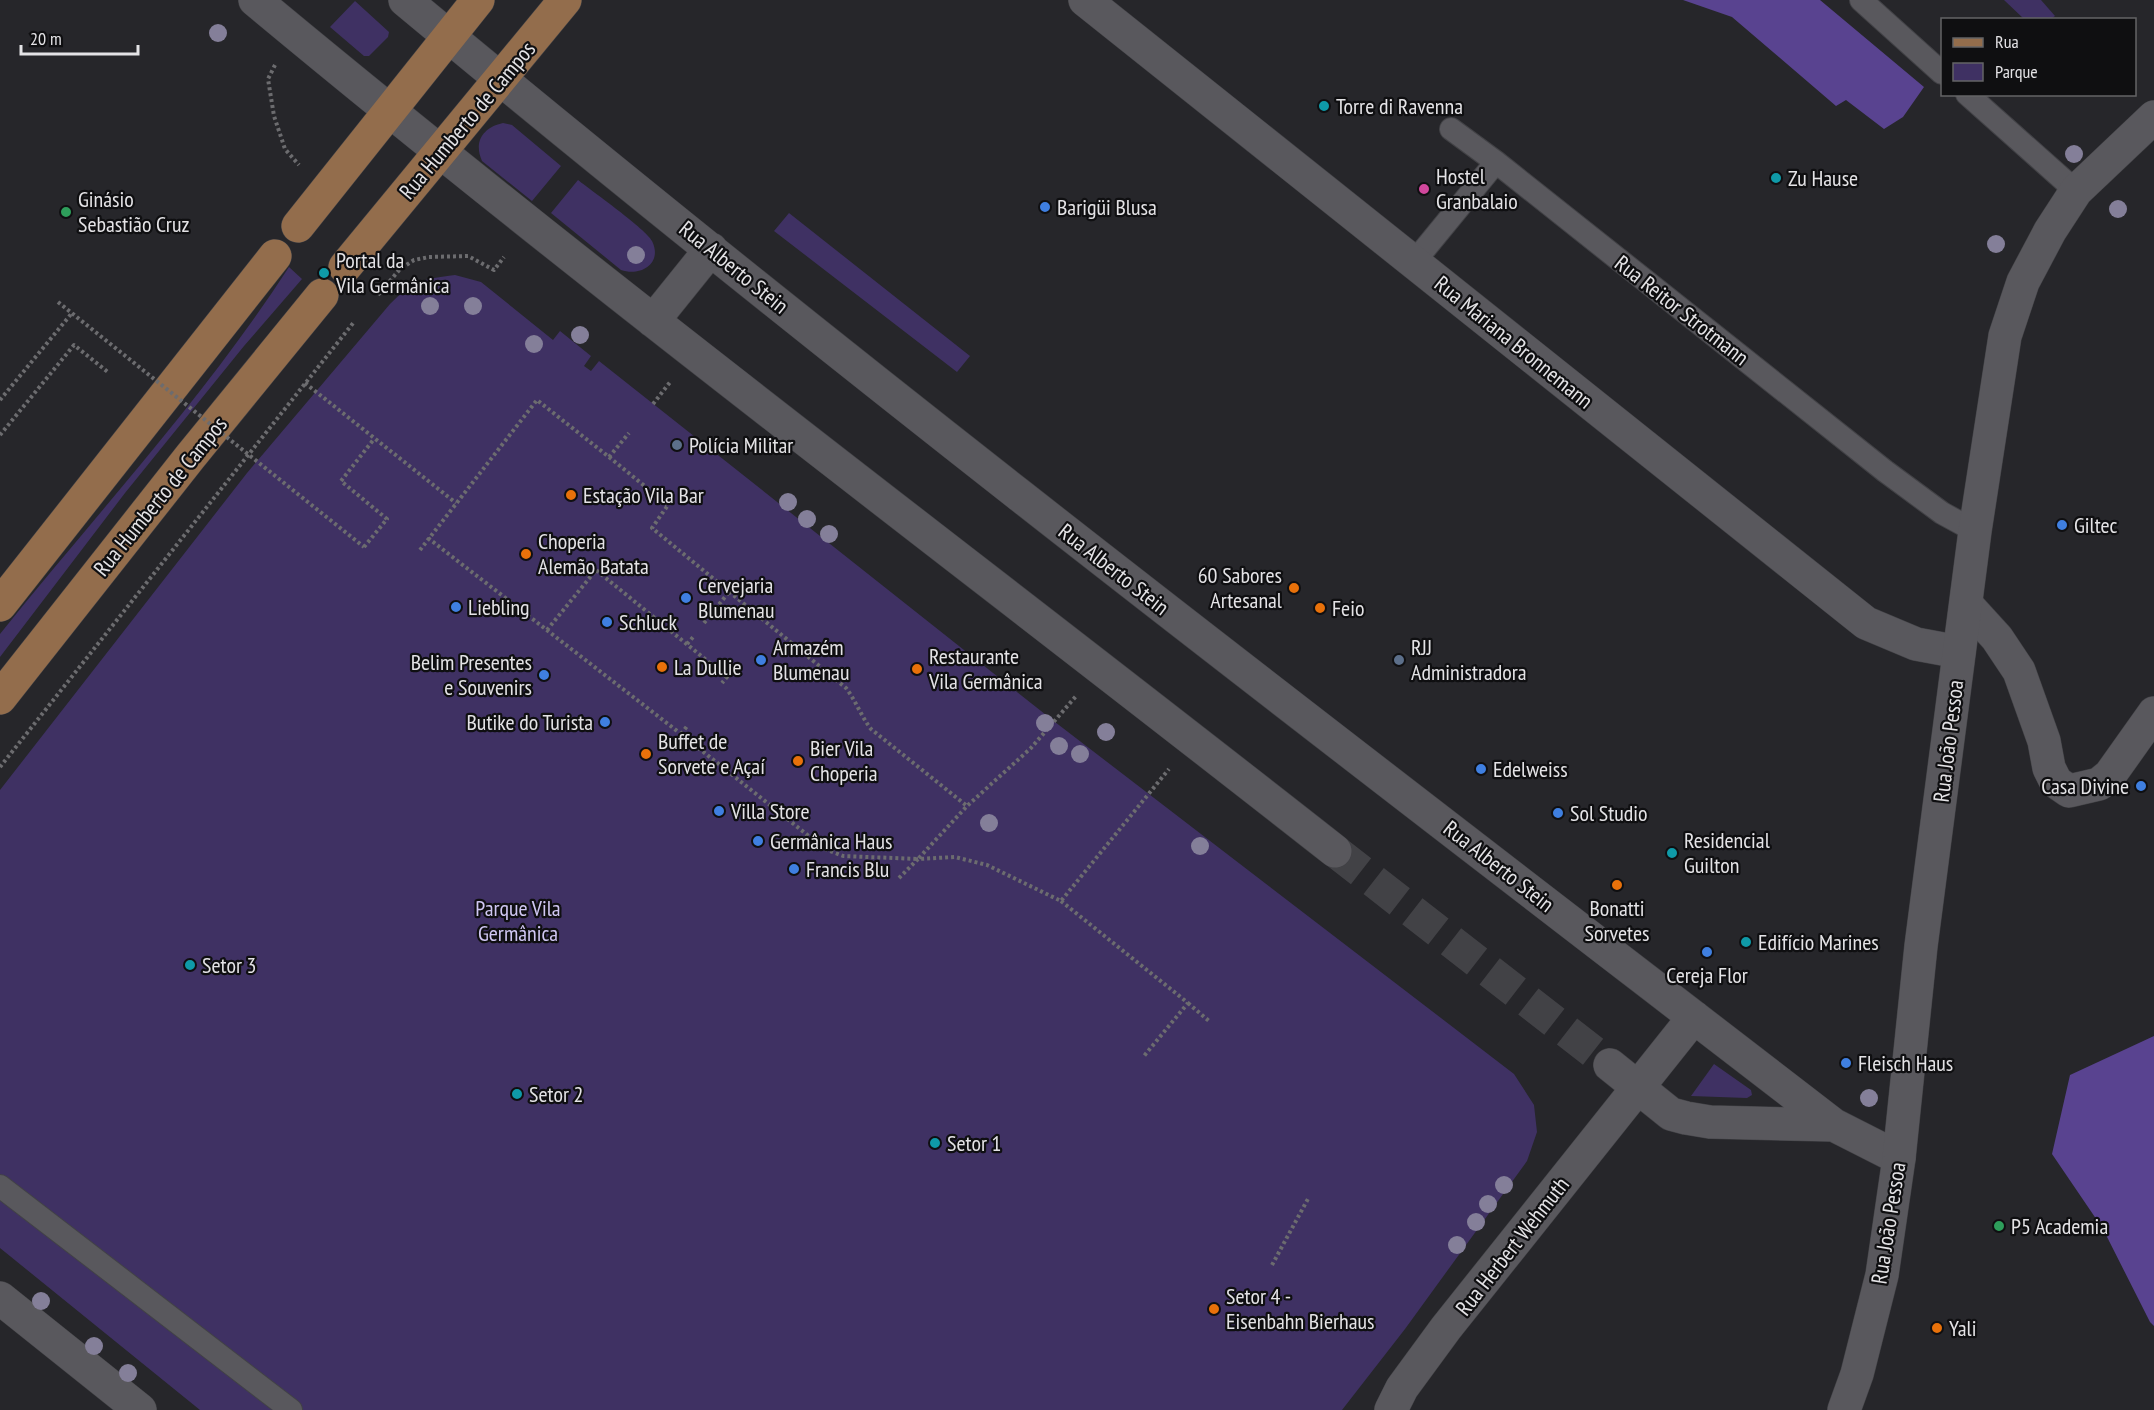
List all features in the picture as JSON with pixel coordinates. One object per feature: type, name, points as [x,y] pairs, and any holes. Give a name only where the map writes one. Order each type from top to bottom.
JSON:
[{"type":"main road","points":[[298,226],[478,0]]},
{"type":"main road","name":"Rua Humberto de Campos","points":[[345,267],[565,0]]},
{"type":"main road","points":[[0,605],[275,256]]},
{"type":"main road","name":"Rua Humberto de Campos","points":[[0,698],[190,457],[322,295]]},
{"type":"street","points":[[255,0],[388,111],[653,321],[1335,851]]},
{"type":"street","name":"Rua Alberto Stein","points":[[405,0],[711,249],[1124,578],[1834,1125],[1899,1158]]},
{"type":"street","name":"Rua Mariana Bronnemann","points":[[1085,0],[1866,623],[1916,644],[1959,652]]},
{"type":"street","name":"Rua João Pessoa","points":[[1844,1410],[1857,1374],[1882,1275],[1899,1158],[1921,946],[1959,652],[2005,336],[2023,282],[2050,231],[2076,191],[2154,117]]},
{"type":"street","points":[[653,321],[711,249]]},
{"type":"street","points":[[1966,604],[1997,638],[2019,671],[2044,741],[2049,768],[2056,782],[2069,791],[2098,784],[2110,774],[2154,712]]},
{"type":"street","name":"Rua Herbert Wehmuth","points":[[1391,1410],[1402,1388],[1446,1328],[1694,1017]]},
{"type":"street","name":"Rua Alberto Stein","points":[[1610,1065],[1671,1114],[1710,1122],[1834,1125]]},
{"type":"street","points":[[0,1298],[140,1410]]},
{"type":"lane","points":[[1861,0],[1941,72]]},
{"type":"lane","points":[[1969,96],[2076,191]]},
{"type":"lane","name":"Rua Reitor Strotmann","points":[[1451,129],[1496,162],[1885,471],[1942,513],[1975,531]]},
{"type":"lane","points":[[1414,262],[1496,162]]},
{"type":"lane","points":[[0,1186],[283,1407]]},
{"type":"path","points":[[277,62],[268,80],[274,116],[285,149],[299,165]]},
{"type":"path","points":[[408,255],[414,261]]},
{"type":"path","points":[[378,295],[400,269],[414,261],[429,257],[468,256],[495,270],[504,257]]},
{"type":"path","points":[[58,302],[364,547],[387,519],[341,481],[374,439]]},
{"type":"path","points":[[0,400],[72,313]]},
{"type":"path","points":[[0,767],[354,322]]},
{"type":"path","points":[[0,435],[74,345],[109,373]]},
{"type":"path","points":[[305,383],[456,503]]},
{"type":"path","points":[[420,550],[537,400],[668,506],[652,528],[846,688],[872,729],[967,806]]},
{"type":"path","points":[[609,457],[629,433]]},
{"type":"path","points":[[428,538],[825,849],[843,856],[918,859],[955,857],[987,865],[1061,901],[1209,1022]]},
{"type":"path","points":[[547,630],[596,570],[727,677],[722,683]]},
{"type":"path","points":[[704,623],[729,592]]},
{"type":"path","points":[[686,644],[694,636]]},
{"type":"path","points":[[899,878],[967,806],[1031,748],[1055,722]]},
{"type":"path","points":[[681,734],[688,725]]},
{"type":"path","points":[[1061,901],[1150,795],[1192,740]]},
{"type":"path","points":[[1144,1056],[1188,1003]]},
{"type":"path","points":[[1272,1265],[1309,1197]]},
{"type":"green space","points":[[2004,0],[2041,0],[2055,16],[2052,18],[2023,18]]},
{"type":"green space","points":[[355,1],[389,32],[388,37],[369,56],[364,56],[330,27]]},
{"type":"green space","points":[[503,123],[512,125],[561,166],[532,201],[482,161],[479,147],[482,136],[490,128]]},
{"type":"green space","points":[[578,180],[648,236],[655,249],[655,256],[648,266],[636,272],[621,270],[551,213]]},
{"type":"green space","points":[[789,213],[970,356],[957,372],[774,231]]},
{"type":"green space","points":[[289,267],[302,279],[244,346],[125,493],[0,657],[0,634],[186,409],[222,363]]},
{"type":"green space","name":"Parque Vila Germânica","points":[[455,275],[481,282],[553,340],[560,331],[591,356],[584,366],[591,371],[599,361],[1055,722],[1514,1074],[1534,1105],[1537,1132],[1527,1161],[1405,1329],[1342,1410],[200,1410],[0,1248],[0,790],[247,473],[390,304],[405,290],[419,282]]},
{"type":"green space","points":[[1714,1064],[1751,1090],[1752,1095],[1747,1098],[1691,1096]]},
{"type":"shaded area","points":[[1683,0],[1820,0],[1924,87],[1903,117],[1884,129],[1846,100],[1836,106],[1732,17]]},
{"type":"shaded area","points":[[2154,1036],[2154,1326],[2103,1229],[2052,1154],[2070,1075]]},
{"type":"tunnel","points":[[1335,851],[1610,1065]]},
{"type":"place","name":"Torre di Ravenna","points":[[1324,106]]},
{"type":"place","name":"Zu Hause","points":[[1776,178]]},
{"type":"place","name":"Hostel Granbalaio","points":[[1424,189]]},
{"type":"place","name":"Barigüi Blusa","points":[[1045,207]]},
{"type":"place","name":"Ginásio Sebastião Cruz","points":[[66,212]]},
{"type":"place","name":"Portal da Vila Germânica","points":[[324,273]]},
{"type":"place","name":"Polícia Militar","points":[[677,445]]},
{"type":"place","name":"Estação Vila Bar","points":[[571,495]]},
{"type":"place","name":"Giltec","points":[[2062,525]]},
{"type":"place","name":"Choperia Alemão Batata","points":[[526,554]]},
{"type":"place","name":"60 Sabores Artesanal","points":[[1294,588]]},
{"type":"place","name":"Cervejaria Blumenau","points":[[686,598]]},
{"type":"place","name":"Liebling","points":[[456,607]]},
{"type":"place","name":"Feio","points":[[1320,608]]},
{"type":"place","name":"Schluck","points":[[607,622]]},
{"type":"place","name":"Armazém Blumenau","points":[[761,660]]},
{"type":"place","name":"RJJ Administradora","points":[[1399,660]]},
{"type":"place","name":"La Dullie","points":[[662,667]]},
{"type":"place","name":"Restaurante Vila Germânica","points":[[917,669]]},
{"type":"place","name":"Belim Presentes e Souvenirs","points":[[544,675]]},
{"type":"place","name":"Butike do Turista","points":[[605,722]]},
{"type":"place","name":"Buffet de Sorvete e Açaí","points":[[646,754]]},
{"type":"place","name":"Bier Vila Choperia","points":[[798,761]]},
{"type":"place","name":"Edelweiss","points":[[1481,769]]},
{"type":"place","name":"Casa Divine","points":[[2141,786]]},
{"type":"place","name":"Villa Store","points":[[719,811]]},
{"type":"place","name":"Sol Studio","points":[[1558,813]]},
{"type":"place","name":"Germânica Haus","points":[[758,841]]},
{"type":"place","name":"Residencial Guilton","points":[[1672,853]]},
{"type":"place","name":"Francis Blu","points":[[794,869]]},
{"type":"place","name":"Bonatti Sorvetes","points":[[1617,885]]},
{"type":"place","name":"Edifício Marines","points":[[1746,942]]},
{"type":"place","name":"Cereja Flor","points":[[1707,952]]},
{"type":"place","name":"Setor 3","points":[[190,965]]},
{"type":"place","name":"Fleisch Haus","points":[[1846,1063]]},
{"type":"place","name":"Setor 2","points":[[517,1094]]},
{"type":"place","name":"Setor 1","points":[[935,1143]]},
{"type":"place","name":"P5 Academia","points":[[1999,1226]]},
{"type":"place","name":"Setor 4 - Eisenbahn Bierhaus","points":[[1214,1309]]},
{"type":"place","name":"Yali","points":[[1937,1328]]}]
